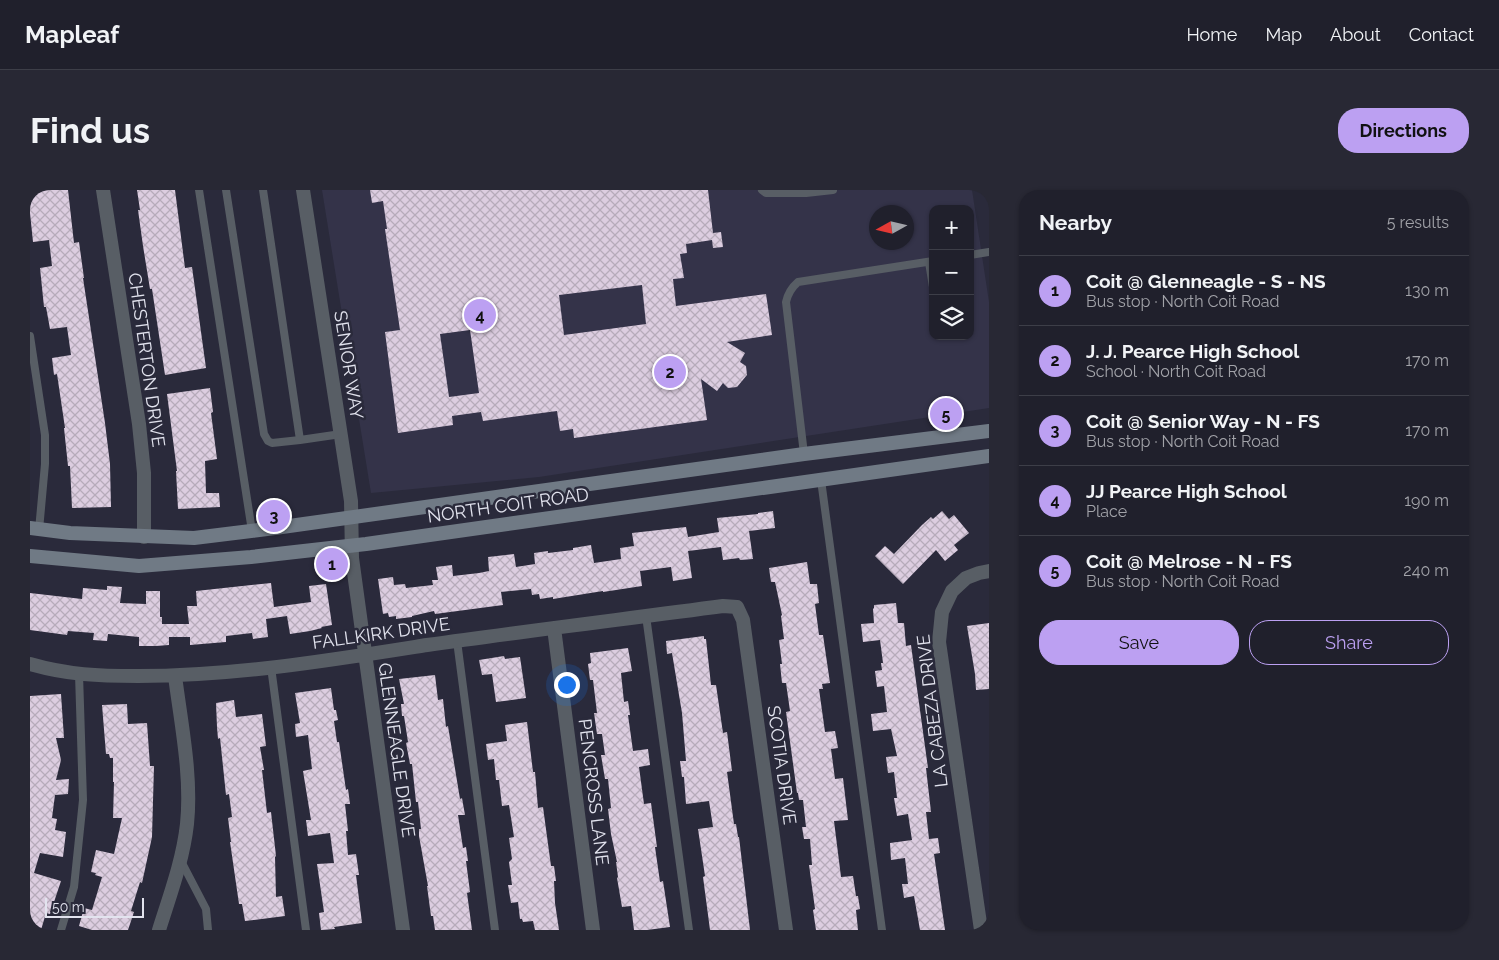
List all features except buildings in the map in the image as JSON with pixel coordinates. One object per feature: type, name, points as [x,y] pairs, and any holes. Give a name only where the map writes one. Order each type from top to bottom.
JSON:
[{"type":"main road","name":"NORTH COIT ROAD","points":[[34,529],[70,533],[194,538],[804,454],[989,431]]},
{"type":"main road","name":"NORTH COIT ROAD","points":[[30,556],[139,566],[243,558],[351,546],[989,456]]},
{"type":"street","name":"CHESTERTON DRIVE","points":[[103,190],[139,424],[144,472],[144,537]]},
{"type":"street","name":"SENIOR WAY","points":[[303,190],[341,434],[350,501],[351,546]]},
{"type":"street","name":"GLENNEAGLE DRIVE","points":[[351,546],[403,930]]},
{"type":"street","name":"LA CABEZA DRIVE","points":[[981,930],[939,642],[942,612],[952,591],[966,578],[989,571]]},
{"type":"street","name":"FALLKIRK DRIVE","points":[[30,664],[66,673],[96,676],[175,676],[271,667],[723,606],[737,607]]},
{"type":"street","name":"SCOTIA DRIVE","points":[[737,607],[743,620],[786,930]]},
{"type":"street","name":"PENCROSS LANE","points":[[554,628],[593,930]]},
{"type":"street","points":[[159,930],[181,860],[187,822],[188,778],[175,676]]},
{"type":"lane","points":[[199,190],[252,531]]},
{"type":"lane","points":[[226,190],[264,434],[272,444],[341,434]]},
{"type":"lane","points":[[263,190],[300,440]]},
{"type":"lane","points":[[762,190],[766,193],[833,190]]},
{"type":"lane","points":[[974,254],[989,252]]},
{"type":"lane","points":[[804,454],[786,302],[788,294],[798,282],[929,261]]},
{"type":"lane","points":[[30,336],[46,450],[34,529]]},
{"type":"lane","points":[[821,480],[882,930]]},
{"type":"lane","points":[[646,616],[689,930]]},
{"type":"lane","points":[[457,641],[495,930]]},
{"type":"lane","points":[[271,667],[306,930]]},
{"type":"lane","points":[[61,930],[74,886],[83,800],[79,674]]},
{"type":"lane","points":[[181,860],[206,910],[208,930]]},
{"type":"shaded area","points":[[322,190],[972,190],[989,302],[989,408],[539,477],[371,493]]},
{"type":"place","name":"JJ Pearce High School","points":[[480,315]]},
{"type":"place","name":"J. J. Pearce High School","points":[[670,372]]},
{"type":"place","name":"Coit @ Melrose - N - FS","points":[[946,414]]},
{"type":"place","name":"Coit @ Senior Way - N - FS","points":[[274,516]]},
{"type":"place","name":"Coit @ Glenneagle - S - NS","points":[[332,564]]}]
